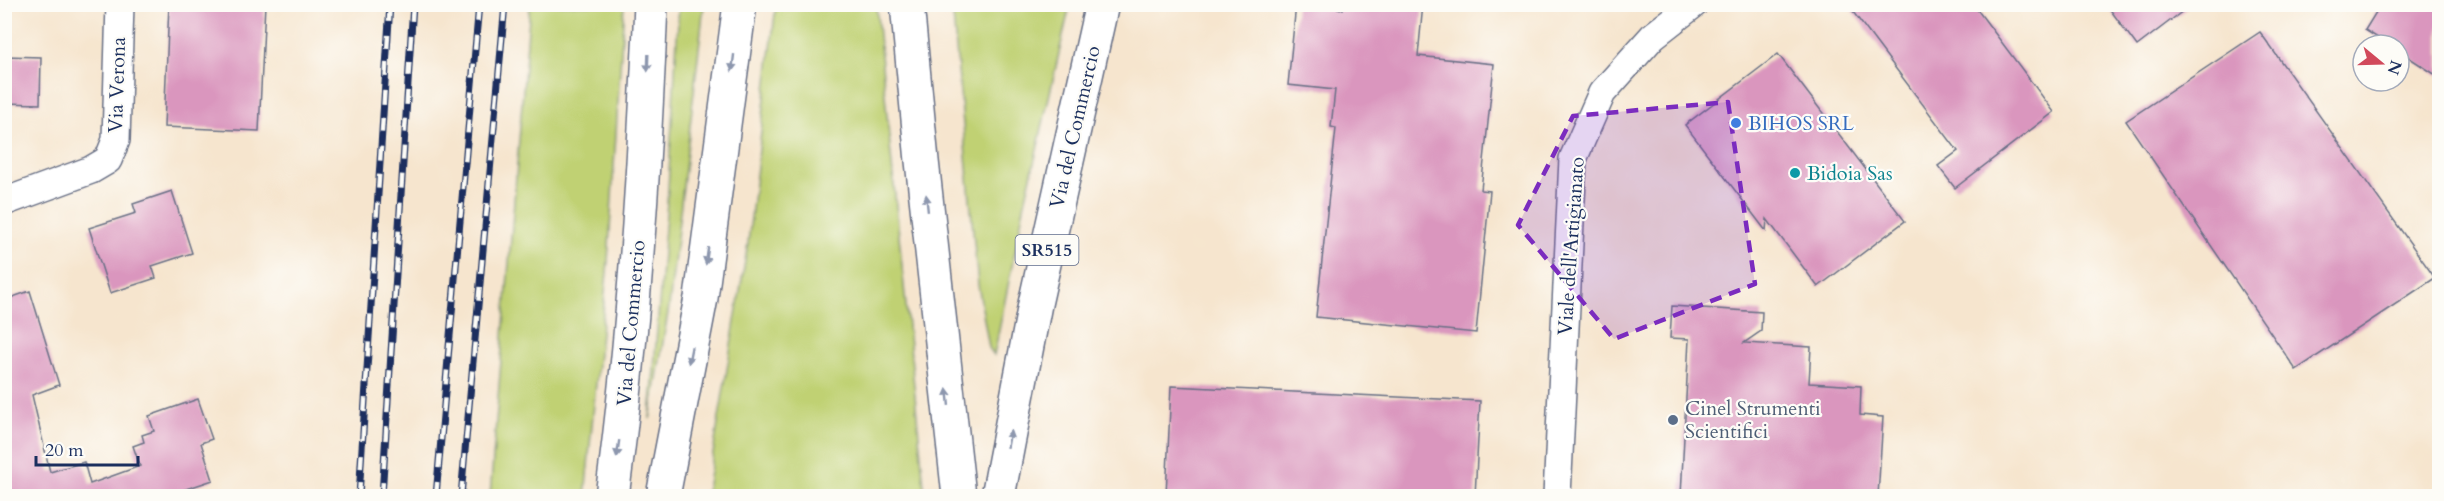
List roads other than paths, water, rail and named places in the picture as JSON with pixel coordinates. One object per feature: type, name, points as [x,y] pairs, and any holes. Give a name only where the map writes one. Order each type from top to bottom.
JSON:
[{"type":"main road","name":"Via del Commercio","points":[[612,496],[625,401],[645,146],[651,4]]},
{"type":"main road","points":[[663,496],[701,298],[740,4]]},
{"type":"main road","points":[[907,4],[959,496]]},
{"type":"main road","name":"Via del Commercio","points":[[998,496],[1035,304],[1102,5]]},
{"type":"street","name":"Via Verona","points":[[4,202],[91,170],[108,160],[116,140],[120,4]]},
{"type":"street","name":"Viale dell'Artigianato","points":[[1557,496],[1573,159],[1602,93],[1653,36],[1694,4]]},
{"type":"railway","points":[[359,496],[390,4]]},
{"type":"railway","points":[[382,496],[413,4]]},
{"type":"railway","points":[[436,496],[479,4]]},
{"type":"railway","points":[[461,496],[505,4]]},
{"type":"place","name":"BIHOS SRL","points":[[1736,123]]},
{"type":"place","name":"Bidoia Sas","points":[[1795,173]]},
{"type":"place","name":"Cinel Strumenti Scientifici","points":[[1673,420]]}]
